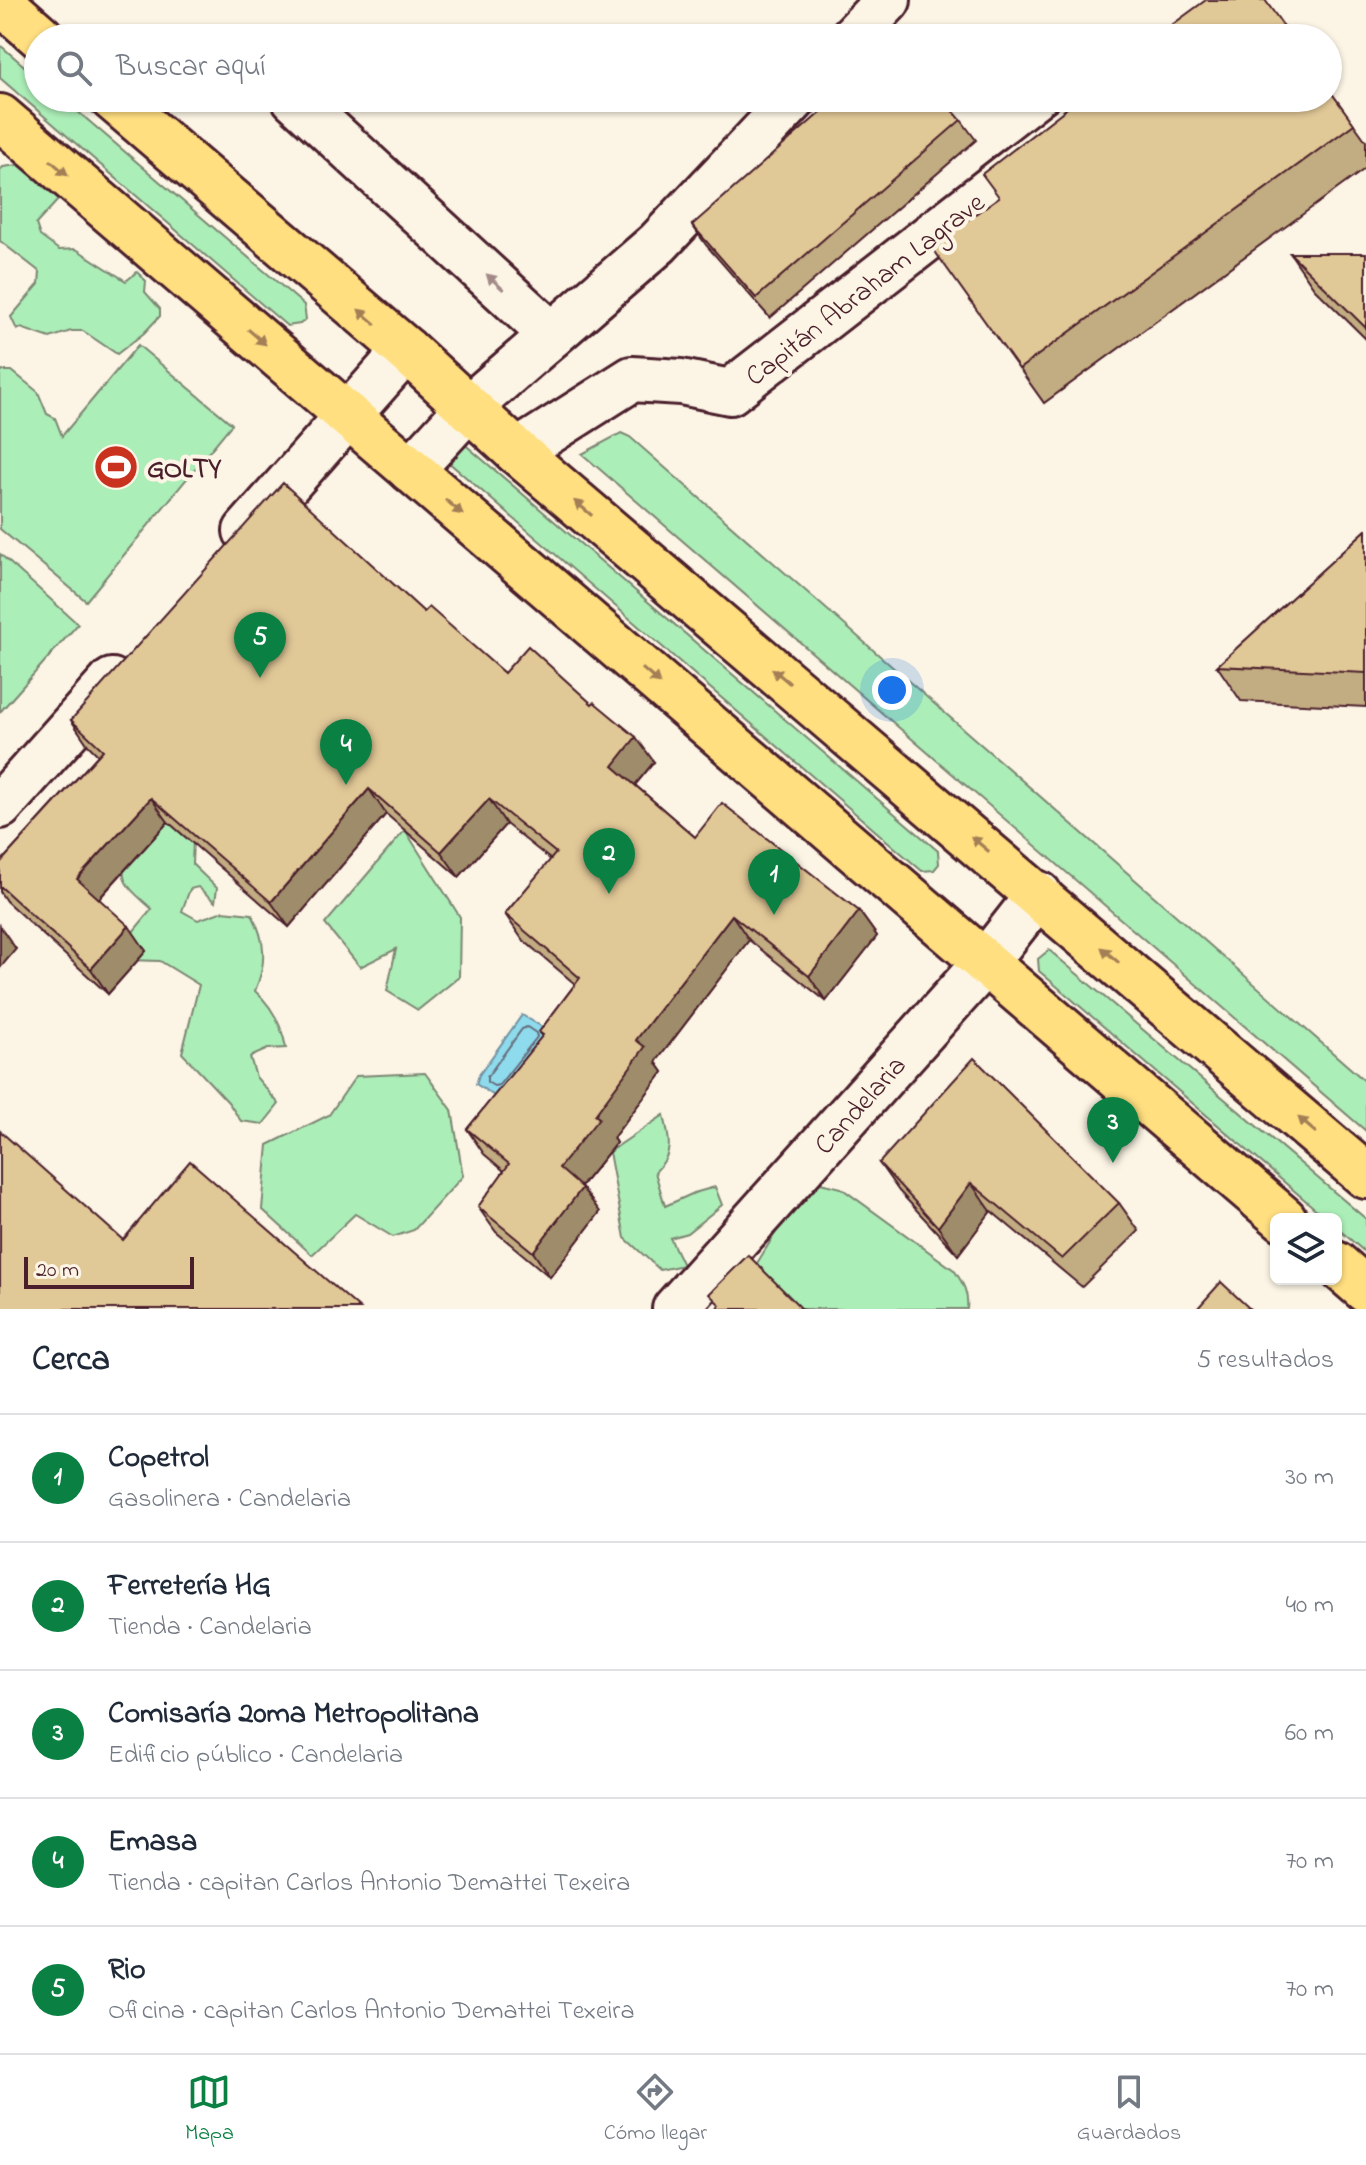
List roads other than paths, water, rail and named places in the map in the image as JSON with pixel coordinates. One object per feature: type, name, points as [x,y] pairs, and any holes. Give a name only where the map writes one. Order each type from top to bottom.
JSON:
[{"type":"highway","points":[[0,1],[26,24]]},
{"type":"highway","points":[[128,112],[406,350],[517,452],[1366,1176]]},
{"type":"highway","points":[[0,117],[1277,1213]]},
{"type":"highway","points":[[1342,1269],[1366,1290]]},
{"type":"street","points":[[865,24],[888,0]]},
{"type":"street","points":[[309,112],[552,335]]},
{"type":"street","points":[[411,470],[468,408],[658,243],[782,112]]},
{"type":"street","name":"Capitán Abraham Lagrave","points":[[517,452],[632,379],[681,382],[730,392],[1090,112]]},
{"type":"street","points":[[222,558],[406,350]]},
{"type":"street","points":[[0,806],[138,652]]},
{"type":"street","name":"Candelaria","points":[[675,1309],[985,963],[1039,894]]},
{"type":"water","points":[[522,1015],[551,1032],[499,1099],[476,1084],[479,1075]]},
{"type":"place","name":"GOLTY","points":[[116,467]]},
{"type":"place","name":"Rio","points":[[260,678]]},
{"type":"place","name":"Emasa","points":[[346,785]]},
{"type":"place","name":"Ferretería HG","points":[[609,894]]},
{"type":"place","name":"Copetrol","points":[[774,915]]},
{"type":"place","name":"Comisaría 20ma Metropolitana","points":[[1113,1163]]}]
